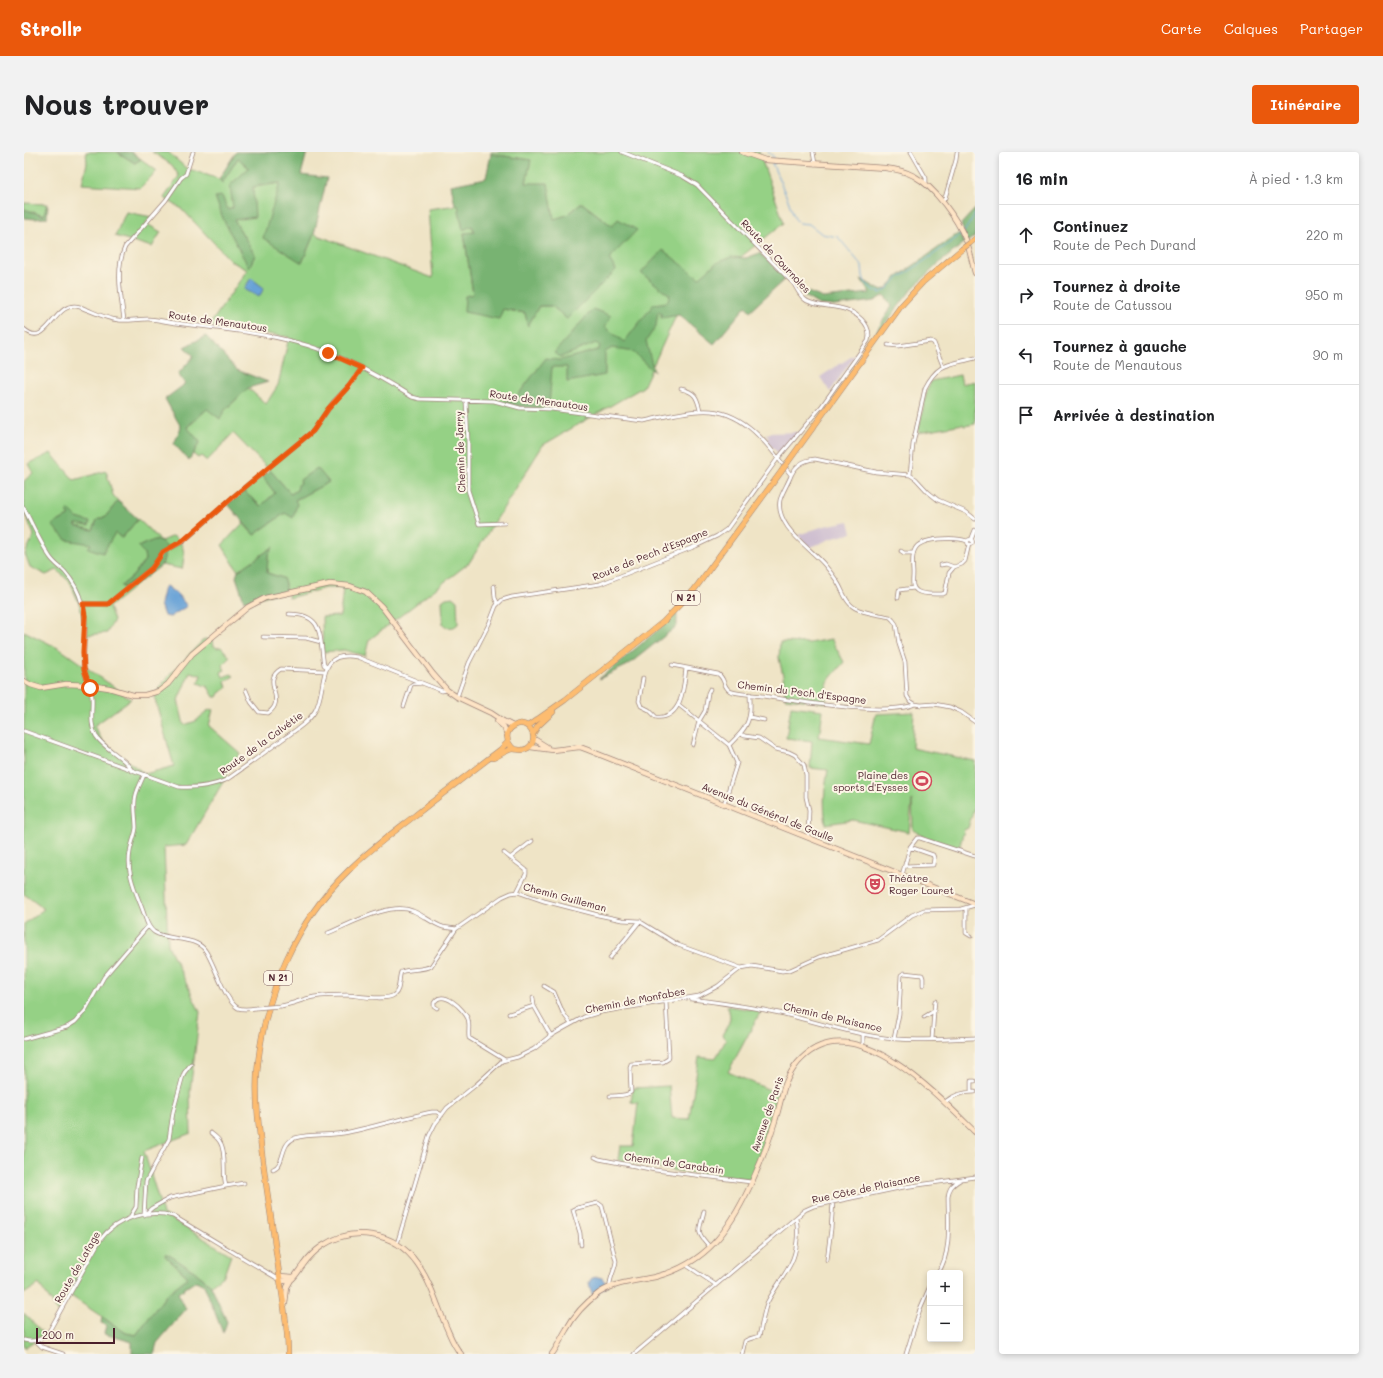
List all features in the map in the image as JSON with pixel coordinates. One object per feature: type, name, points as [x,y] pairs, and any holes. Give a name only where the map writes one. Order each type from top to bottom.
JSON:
[{"type":"main road","points":[[742,152],[765,160],[884,168],[898,170],[914,176],[926,183],[942,201],[965,239],[975,273]]},
{"type":"main road","name":"N 21","points":[[528,726],[565,700],[663,622],[694,590],[901,306],[923,282],[975,239]]},
{"type":"main road","points":[[24,681],[41,688],[66,684],[89,685],[134,695],[145,695],[159,691],[168,684],[192,654],[248,607],[265,598],[330,584],[350,586],[366,592],[382,607],[447,690],[457,697],[482,708],[502,721],[514,726]]},
{"type":"main road","name":"N 21","points":[[534,736],[538,726],[565,700]]},
{"type":"main road","points":[[482,708],[504,727],[508,742],[514,749],[522,751],[530,747],[534,736]]},
{"type":"main road","points":[[507,735],[514,726],[521,724],[528,726],[539,743],[552,750]]},
{"type":"main road","name":"N 21","points":[[288,1354],[285,1312],[260,1137],[257,1089],[258,1064],[266,1017],[278,980],[286,960],[308,920],[347,872],[386,837],[484,763],[508,742]]},
{"type":"main road","name":"Avenue du Général de Gaulle","points":[[530,747],[552,750],[580,747],[975,905]]},
{"type":"main road","name":"N 21","points":[[484,763],[514,749]]},
{"type":"main road","name":"Avenue de Paris","points":[[552,1354],[577,1313],[592,1298],[610,1287],[657,1276],[686,1265],[710,1247],[730,1222],[751,1182],[775,1123],[785,1085],[796,1065],[811,1051],[828,1044],[839,1042],[862,1045],[894,1061],[924,1084],[945,1102],[975,1132]]},
{"type":"main road","points":[[285,1312],[287,1287],[314,1252],[324,1245],[343,1236],[366,1234],[376,1235],[397,1244],[411,1255],[423,1273],[450,1336],[461,1354]]},
{"type":"main road","points":[[280,1278],[296,1275]]},
{"type":"main road","points":[[280,1278],[287,1281],[292,1280]]},
{"type":"street","points":[[124,320],[119,278],[121,255],[125,246],[166,200],[186,174],[193,152]]},
{"type":"street","name":"Route de Cournoles","points":[[622,152],[682,176],[697,185],[786,275],[801,297],[819,306],[839,308],[849,311],[861,319],[869,330],[870,335],[868,341],[821,406],[778,458]]},
{"type":"street","points":[[813,152],[815,164]]},
{"type":"street","points":[[911,152],[926,178],[926,183]]},
{"type":"street","points":[[942,201],[945,198],[957,152]]},
{"type":"street","name":"Route de Menautous","points":[[24,329],[28,333],[34,335],[40,333],[46,330],[60,312],[73,306],[78,306],[112,319],[150,319],[276,337],[296,342],[328,353],[362,368],[412,397],[420,399],[494,401],[520,408],[551,409],[644,421],[700,410],[712,411],[726,414],[752,428],[791,475]]},
{"type":"street","points":[[888,345],[898,346],[931,341],[934,343],[943,366]]},
{"type":"street","points":[[910,475],[913,444],[925,388],[931,376],[943,366],[975,358]]},
{"type":"street","points":[[83,604],[108,604],[152,568],[163,552],[184,540],[233,497],[313,431],[328,409],[349,386],[362,368]]},
{"type":"street","points":[[681,389],[695,395],[698,400],[700,410]]},
{"type":"street","name":"Chemin de Jarry","points":[[466,401],[469,496],[479,524],[505,523]]},
{"type":"street","name":"Route de Pech d'Espagne","points":[[498,604],[502,600],[512,597],[600,584],[696,546],[717,536],[727,529],[778,458]]},
{"type":"street","points":[[915,704],[910,701],[907,696],[905,662],[899,644],[896,624],[890,617],[858,609],[850,604],[837,582],[822,562],[794,535],[781,514],[780,499],[791,475],[803,462],[809,459],[815,459],[876,472],[910,475],[938,500],[966,512],[975,519]]},
{"type":"street","points":[[24,508],[49,555],[55,564],[72,581],[83,604],[85,616],[83,652],[84,669],[92,697],[93,730],[96,736],[107,748],[132,768],[131,771]]},
{"type":"street","points":[[969,542],[963,539],[931,540],[917,546],[913,553],[912,585],[914,588],[920,593],[945,593],[948,576],[954,567],[965,561],[969,542],[975,530]]},
{"type":"street","points":[[901,551],[904,553],[913,553]]},
{"type":"street","points":[[941,565],[946,564],[954,567]]},
{"type":"street","points":[[457,697],[469,663],[498,604],[495,598],[494,586]]},
{"type":"street","points":[[898,598],[899,590],[914,588]]},
{"type":"street","points":[[289,614],[303,616],[313,620],[318,628],[324,665],[327,667],[332,661],[349,656],[357,657],[442,691],[447,690]]},
{"type":"street","points":[[262,637],[306,638],[321,642]]},
{"type":"street","name":"Chemin du Pech d'Espagne","points":[[672,665],[718,674],[723,678],[725,685],[731,691],[834,706],[880,709],[915,704],[934,704],[950,707],[961,712],[975,722]]},
{"type":"street","name":"Route de la Calvétie","points":[[24,731],[179,788],[200,788],[216,785],[226,780],[304,724],[315,710],[327,667]]},
{"type":"street","points":[[643,678],[640,701],[641,706],[649,710],[654,716],[660,717],[668,715],[679,705],[684,687],[686,668]]},
{"type":"street","points":[[246,690],[251,702],[259,712],[268,713],[275,706],[277,700],[272,682],[278,671],[282,669],[325,671]]},
{"type":"street","points":[[404,706],[411,684],[421,683]]},
{"type":"street","points":[[693,745],[699,721],[705,711],[710,689]]},
{"type":"street","points":[[729,745],[740,734],[749,717],[750,694]]},
{"type":"street","points":[[679,705],[729,745],[735,756],[737,766],[724,804]]},
{"type":"street","points":[[749,717],[764,720]]},
{"type":"street","points":[[697,729],[701,726],[705,726]]},
{"type":"street","points":[[740,734],[759,738],[775,749],[789,752],[804,764],[806,775],[806,797],[809,810],[808,837]]},
{"type":"street","points":[[24,1039],[67,1027],[75,1022],[85,1011],[104,977],[148,926],[132,881],[129,866],[130,851],[136,829],[134,801],[144,775]]},
{"type":"street","points":[[902,875],[910,847],[917,838],[975,856]]},
{"type":"street","points":[[510,858],[532,841]]},
{"type":"street","points":[[905,866],[933,865],[933,855],[910,847]]},
{"type":"street","points":[[504,853],[526,870],[526,874],[517,892]]},
{"type":"street","name":"Chemin Guilleman","points":[[148,926],[154,932],[163,936],[188,941],[204,948],[230,1000],[239,1008],[246,1010],[294,1004],[316,997],[347,995],[380,998],[391,997],[395,995],[398,990],[399,976],[401,972],[405,970],[427,969],[431,966],[456,929],[502,897],[517,892],[544,901],[614,919],[640,921],[678,945],[741,968]]},
{"type":"street","points":[[741,968],[752,966],[790,970],[819,958],[878,940],[918,912],[924,910],[966,908],[975,905]]},
{"type":"street","points":[[328,933],[379,912],[392,908],[403,907],[443,927],[456,929]]},
{"type":"street","points":[[966,908],[966,933],[971,936]]},
{"type":"street","points":[[610,958],[640,921]]},
{"type":"street","name":"Chemin de Monfabes","points":[[505,1060],[518,1057],[534,1049],[552,1036],[584,1017],[601,1012],[699,996],[718,986],[741,968]]},
{"type":"street","points":[[894,1039],[899,1014],[901,975],[904,973],[922,975],[923,985]]},
{"type":"street","points":[[544,986],[554,992],[563,1013],[571,1024]]},
{"type":"street","points":[[533,998],[534,1006],[552,1036]]},
{"type":"street","name":"Chemin de Plaisance","points":[[688,998],[783,1014],[862,1034],[894,1039],[975,1038]]},
{"type":"street","points":[[397,1244],[429,1136],[447,1108],[505,1060],[469,1038],[469,1021],[455,1002],[448,999],[438,999],[434,1003],[434,1006],[437,1008]]},
{"type":"street","points":[[610,1096],[624,1095],[631,1092],[631,1064],[663,1062],[668,1059],[666,1001]]},
{"type":"street","points":[[932,1039],[935,1001]]},
{"type":"street","points":[[509,1014],[534,1006]]},
{"type":"street","points":[[924,1017],[934,1011]]},
{"type":"street","points":[[862,1034],[862,1045]]},
{"type":"street","points":[[144,1214],[146,1181],[169,1138],[173,1112],[182,1079],[184,1073],[191,1064]]},
{"type":"street","points":[[971,1092],[971,1081],[975,1081]]},
{"type":"street","points":[[945,1102],[954,1096],[975,1092]]},
{"type":"street","points":[[273,1169],[276,1168],[280,1162],[286,1145],[294,1138],[309,1135],[342,1133],[432,1112],[437,1112],[442,1115]]},
{"type":"street","points":[[211,1133],[220,1142],[223,1150],[224,1180],[226,1186]]},
{"type":"street","name":"Chemin de Carabain","points":[[595,1157],[655,1170],[751,1182]]},
{"type":"street","points":[[129,1218],[136,1207],[137,1186],[142,1158]]},
{"type":"street","name":"Rue Côte de Plaisance","points":[[634,1354],[805,1210],[814,1206],[904,1187],[975,1177]]},
{"type":"street","points":[[939,1270],[945,1257],[947,1244],[949,1190],[952,1185],[962,1179]]},
{"type":"street","points":[[144,1214],[170,1198],[244,1183]]},
{"type":"street","points":[[827,1260],[833,1202]]},
{"type":"street","points":[[581,1245],[580,1233],[573,1210],[598,1203],[602,1206],[616,1261],[616,1266],[609,1281],[610,1287]]},
{"type":"street","points":[[704,1211],[699,1232],[701,1237],[710,1247]]},
{"type":"street","name":"Route de Lafage","points":[[36,1341],[43,1339],[48,1333],[100,1240],[116,1225],[129,1218],[144,1214],[154,1213],[173,1216],[280,1278]]},
{"type":"street","points":[[742,1354],[745,1342],[759,1336],[767,1304],[794,1256],[797,1225],[796,1218]]},
{"type":"street","points":[[686,1265],[716,1285]]},
{"type":"street","points":[[906,1354],[920,1309],[927,1293]]},
{"type":"street","points":[[24,1340],[36,1341],[42,1346],[63,1354]]},
{"type":"shaded area","points":[[857,353],[830,392],[820,377]]},
{"type":"shaded area","points":[[799,432],[779,454],[766,441],[769,438],[766,435],[769,433]]},
{"type":"shaded area","points":[[849,521],[852,533],[830,539],[809,548],[798,535],[824,526]]},
{"type":"green space","points":[[86,152],[117,152],[135,163],[141,159],[157,171],[140,188],[82,184],[87,163]]},
{"type":"green space","points":[[117,152],[131,152],[141,159],[135,163]]},
{"type":"green space","points":[[152,152],[168,152],[186,168],[219,179],[222,182],[238,158],[249,168],[231,185],[233,208],[228,210],[249,267],[255,255],[234,220],[253,187],[281,183],[302,263],[314,234],[433,278],[428,209],[458,205],[463,229],[472,226],[475,233],[464,233],[473,294],[502,309],[525,313],[528,325],[539,306],[552,306],[567,319],[616,269],[608,260],[612,226],[582,203],[567,215],[554,220],[526,184],[530,160],[491,154],[490,152],[759,152],[784,223],[682,303],[643,387],[543,445],[469,563],[369,640],[365,656],[344,650],[323,652],[322,617],[340,616],[343,588],[325,588],[289,598],[283,578],[267,573],[268,556],[272,548],[238,571],[222,545],[243,523],[254,535],[285,513],[295,500],[329,482],[300,480],[301,483],[297,490],[291,494],[270,470],[233,433],[207,461],[201,456],[198,458],[193,454],[200,442],[187,428],[207,409],[224,411],[248,388],[266,404],[278,385],[289,337],[209,326],[247,270],[231,261],[182,209],[164,198],[179,176],[172,165]]},
{"type":"green space","points":[[236,152],[307,152],[301,175],[327,178],[314,234],[302,263],[263,238],[280,183],[253,187],[255,217],[234,220],[255,255],[249,268],[224,221],[215,197],[222,196],[228,210],[233,208],[230,185],[249,168],[238,158],[222,183],[219,179]]},
{"type":"green space","points":[[491,154],[531,160],[526,183],[548,183],[554,219],[567,215],[582,203],[612,226],[618,219],[637,230],[609,259],[616,270],[567,319],[552,306],[539,306],[528,326],[525,313],[503,309],[499,319],[464,312],[465,296],[473,294],[464,233],[475,232],[472,226],[463,230],[458,205],[455,205],[451,185],[486,178]]},
{"type":"green space","points":[[24,203],[47,204],[44,216],[24,209]]},
{"type":"green space","points":[[47,204],[47,218],[24,218],[24,209],[44,216]]},
{"type":"green space","points":[[975,209],[975,236],[967,242],[961,224]]},
{"type":"green space","points":[[126,212],[152,217],[145,223],[161,232],[152,247],[115,236]]},
{"type":"green space","points":[[959,233],[964,243],[936,266],[912,289],[878,333],[876,332],[892,306],[884,295],[874,301],[834,306],[819,305],[804,296],[808,292],[823,298],[870,293],[861,279],[880,290],[886,289],[896,278]]},
{"type":"green space","points":[[663,250],[699,278],[716,263],[731,257],[746,258],[760,253],[786,278],[750,311],[746,306],[714,344],[679,315],[661,318],[661,312],[658,312],[656,326],[646,341],[654,372],[633,352],[612,348],[605,352],[605,375],[567,382],[567,367],[552,367],[549,407],[520,406],[506,403],[506,400],[514,400],[546,358],[560,360],[598,350],[600,346],[596,343],[561,357],[554,353],[593,309],[611,316],[605,327],[624,342],[654,304],[667,302],[670,295],[641,273]]},
{"type":"green space","points":[[206,336],[237,370],[268,382],[248,388],[224,411],[220,419],[207,409],[187,427],[200,442],[189,460],[174,444],[181,427],[165,399],[185,384],[178,374],[194,356],[184,347]]},
{"type":"green space","points":[[960,375],[962,384],[975,381],[975,424],[964,426],[963,424],[918,432],[927,390],[931,381]]},
{"type":"green space","points":[[51,453],[74,480],[106,471],[113,495],[118,501],[106,516],[97,520],[93,530],[76,526],[77,518],[70,515],[52,525],[91,544],[89,548],[116,532],[122,538],[138,519],[161,541],[173,536],[180,543],[184,551],[182,569],[162,565],[167,547],[138,547],[144,553],[145,560],[133,576],[121,586],[123,588],[132,582],[141,581],[109,607],[114,620],[107,633],[86,635],[80,606],[70,582],[57,570],[46,575],[30,567],[25,554],[34,535],[24,511],[24,481],[33,473],[28,464]]},
{"type":"green space","points":[[317,468],[329,482],[295,500],[297,504],[293,518],[285,513],[254,535],[228,504],[243,491],[261,506],[275,493],[262,476],[270,470],[291,494],[297,490],[298,485],[301,483],[300,480]]},
{"type":"green space","points":[[262,476],[275,493],[261,506],[243,491]]},
{"type":"green space","points":[[118,501],[138,519],[122,538],[115,533],[103,553],[88,548],[91,544],[66,540],[52,525],[70,515],[67,513],[69,510],[77,518],[90,522],[89,526],[76,524],[76,526],[93,530],[97,520],[106,516]]},
{"type":"green space","points":[[154,540],[161,541],[167,547],[162,565],[141,581],[132,582],[123,588],[121,586],[133,576],[145,560],[144,553],[138,547]]},
{"type":"green space","points":[[273,547],[268,556],[267,573],[283,578],[287,591],[244,601],[236,577],[238,571]]},
{"type":"green space","points":[[453,597],[457,600],[458,624],[448,627],[444,626],[443,624],[442,601],[446,598]]},
{"type":"green space","points":[[677,614],[677,626],[628,665],[599,679]]},
{"type":"green space","points":[[24,631],[60,649],[131,699],[94,726],[103,742],[145,774],[174,766],[154,696],[166,679],[204,639],[212,640],[213,645],[217,648],[221,647],[230,657],[222,665],[225,670],[221,672],[223,677],[231,674],[234,676],[225,681],[227,688],[219,693],[217,697],[214,697],[208,687],[198,683],[201,675],[190,672],[178,700],[184,725],[196,721],[207,711],[213,709],[209,726],[240,753],[186,845],[164,847],[168,945],[200,1012],[190,1091],[191,1133],[144,1151],[163,1214],[231,1255],[224,1275],[211,1285],[194,1271],[166,1253],[165,1256],[188,1277],[167,1294],[136,1335],[126,1333],[71,1296],[58,1312],[39,1284],[24,1294],[24,924],[44,909],[24,894]]},
{"type":"green space","points":[[831,639],[844,662],[827,682],[826,703],[785,698],[783,676],[779,658],[780,642],[809,643]]},
{"type":"green space","name":"Plaine des sports d'Eysses","points":[[791,706],[823,710],[819,737],[869,744],[876,714],[914,712],[912,748],[975,761],[975,805],[968,828],[964,830],[959,849],[925,837],[913,830],[912,800],[909,832],[853,820],[826,824],[824,797],[828,770],[810,768],[812,741],[786,738]]},
{"type":"green space","points":[[727,1006],[761,1011],[728,1072],[779,1094],[765,1141],[750,1179],[652,1168],[618,1160],[620,1146],[633,1146],[638,1103],[631,1102],[633,1088],[669,1086],[672,1118],[689,1119],[699,1057],[715,1059],[726,1040],[722,1035],[730,1018]]},
{"type":"green space","points":[[166,1253],[194,1271],[211,1285],[227,1322],[223,1333],[204,1285],[196,1281],[178,1293],[186,1309],[157,1343],[154,1354],[132,1354],[132,1342],[104,1334],[106,1325],[101,1323],[102,1317],[126,1333],[136,1335],[167,1294],[188,1277],[165,1256]]},
{"type":"green space","points":[[24,1313],[44,1334],[24,1348]]},
{"type":"water","points":[[251,278],[264,288],[259,297],[244,289]]},
{"type":"water","points":[[166,586],[178,595],[187,606],[170,617],[164,616],[160,604],[164,587]]},
{"type":"water","points":[[592,1278],[602,1278],[608,1286],[593,1295],[589,1282]]},
{"type":"waterway","points":[[768,152],[774,159]]},
{"type":"waterway","points":[[775,162],[772,163],[795,219],[799,223],[809,224],[822,234],[838,237],[862,266],[865,282],[873,290],[881,293],[900,277],[962,234]]},
{"type":"waterway","points":[[964,232],[975,214]]},
{"type":"place","name":"Plaine des sports d'Eysses","points":[[922,781]]},
{"type":"place","name":"Théâtre Roger Louret","points":[[875,884]]},
{"type":"route","points":[[90,688],[84,669],[83,652],[85,616],[83,604],[108,604],[152,568],[163,552],[184,540],[198,529],[233,497],[313,431],[334,401],[341,396],[362,368],[328,353]]}]
